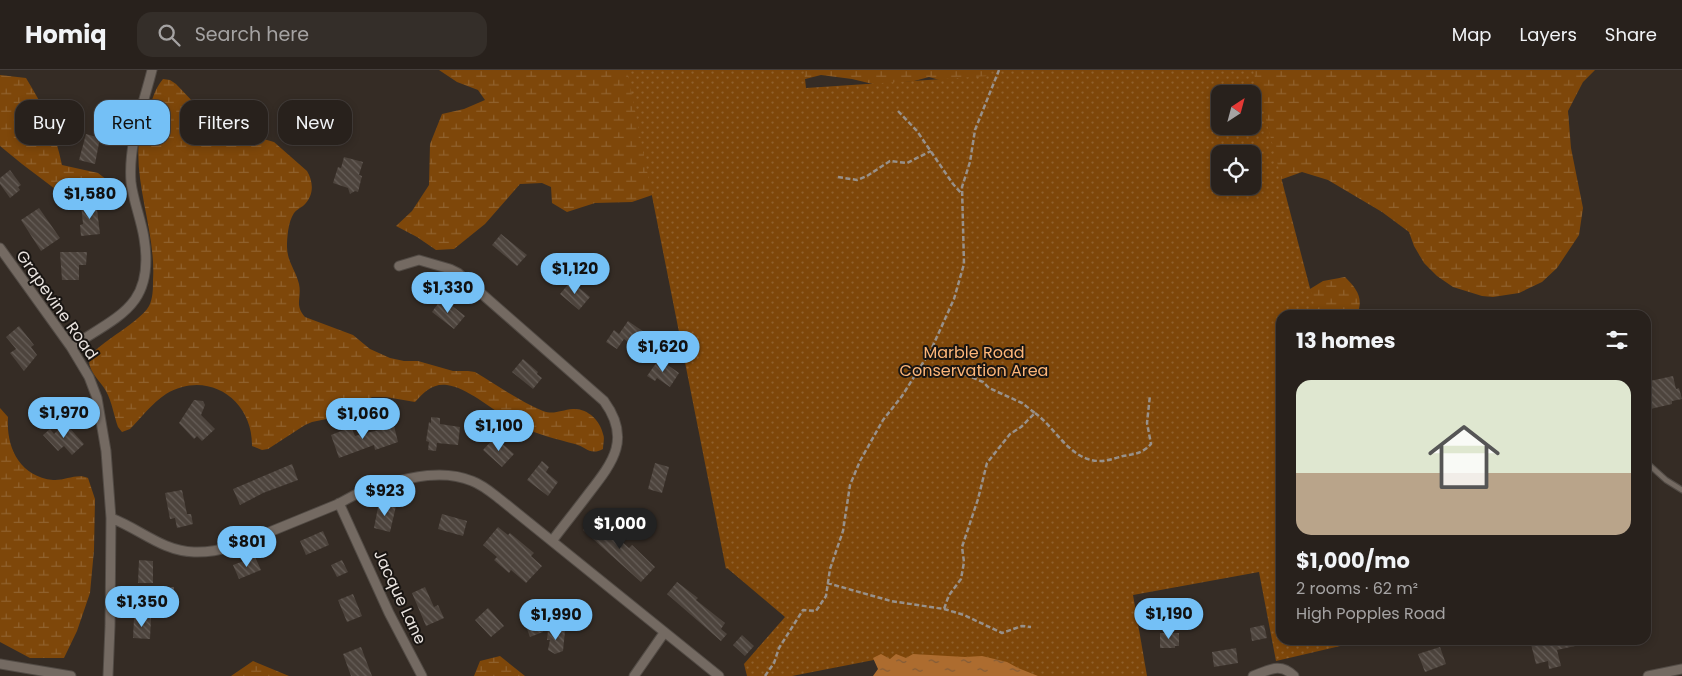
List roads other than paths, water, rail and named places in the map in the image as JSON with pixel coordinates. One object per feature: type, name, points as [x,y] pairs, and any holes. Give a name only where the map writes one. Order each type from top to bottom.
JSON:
[{"type":"street","points":[[71,347],[131,306],[140,292],[145,277],[144,238],[131,182],[134,136],[152,70]]},
{"type":"street","name":"Grapevine Road","points":[[0,248],[71,347],[89,377],[96,398],[106,451],[111,518],[108,676]]},
{"type":"street","points":[[399,266],[419,260],[450,268],[458,273],[604,401],[610,409],[618,432],[615,454],[607,469],[552,541]]},
{"type":"street","points":[[111,518],[172,548],[193,552],[208,552],[249,541],[339,503],[367,489],[406,478],[454,476],[472,481],[485,488],[718,676]]},
{"type":"street","name":"Jacque Lane","points":[[339,503],[389,613],[422,676]]},
{"type":"street","points":[[634,676],[664,632]]},
{"type":"street","points":[[0,664],[71,676]]},
{"type":"street","points":[[1253,676],[1278,667],[1288,670],[1294,676]]},
{"type":"street","points":[[1648,676],[1682,669]]},
{"type":"lane","points":[[1651,466],[1666,480],[1682,490]]},
{"type":"water","points":[[881,654],[890,659],[896,654],[906,658],[913,654],[982,656],[1007,662],[1038,676],[873,676],[878,669],[873,658]]},
{"type":"park label","name":"Marble Road Conservation Area","points":[[974,361]]}]
